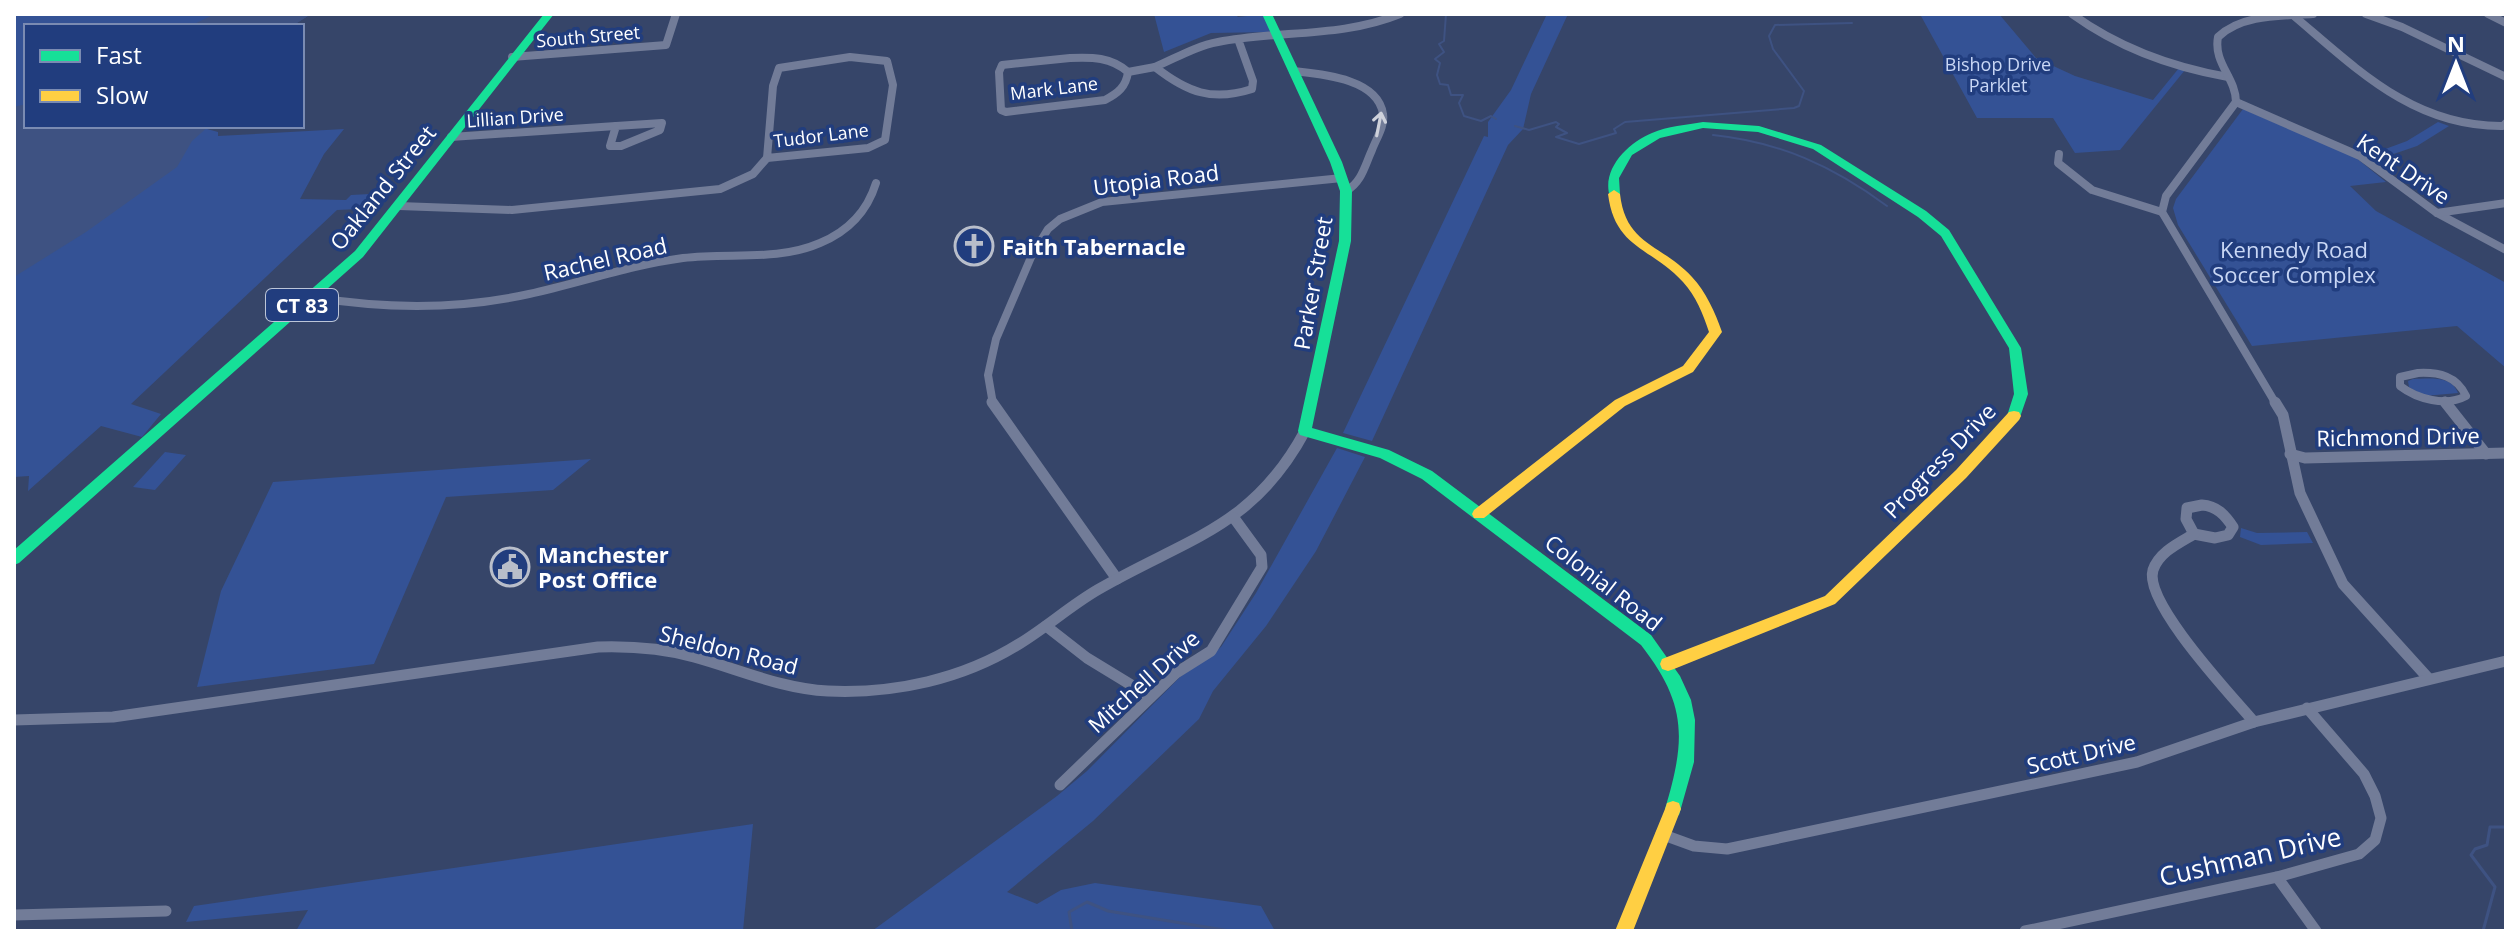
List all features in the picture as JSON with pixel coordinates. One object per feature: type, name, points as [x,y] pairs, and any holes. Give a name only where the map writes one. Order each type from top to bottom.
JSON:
[{"type":"street","name":"Oakland Street","points":[[14,559],[359,254],[549,14]]},
{"type":"street","name":"South Street","points":[[512,57],[666,45],[676,14]]},
{"type":"street","name":"Parker Street","points":[[1267,14],[1344,185],[1345,241],[1305,431]]},
{"type":"street","name":"Mark Lane","points":[[1128,72],[1155,67],[1197,48],[1238,39],[1369,25],[1400,14]]},
{"type":"street","points":[[2072,14],[2092,29],[2138,51],[2228,77]]},
{"type":"street","points":[[2162,212],[2166,196],[2236,102],[2215,47],[2218,36],[2236,23],[2313,14]]},
{"type":"street","points":[[2366,14],[2384,19],[2468,62],[2506,77]]},
{"type":"street","points":[[2488,14],[2506,22]]},
{"type":"street","points":[[2294,16],[2370,79],[2438,119],[2483,129],[2506,123]]},
{"type":"street","points":[[1155,67],[1181,88],[1198,96],[1237,95],[1252,89],[1253,81],[1238,39]]},
{"type":"street","name":"Tudor Lane","points":[[399,206],[512,210],[720,189],[753,174],[767,158],[775,73],[779,68],[793,64],[870,58],[887,61],[893,85],[885,140],[868,148],[767,158]]},
{"type":"street","name":"Mark Lane","points":[[1107,58],[1128,72],[1127,81],[1119,93],[1105,100],[1006,112],[1001,110],[999,72],[1002,65],[1107,58]]},
{"type":"street","points":[[1293,71],[1358,85],[1369,91],[1380,104],[1381,125],[1357,183],[1344,185]]},
{"type":"street","name":"Kent Drive","points":[[2236,102],[2360,156],[2437,213],[2506,250]]},
{"type":"street","name":"Lillian Drive","points":[[451,137],[581,129],[616,126],[662,123],[660,130],[621,146],[610,146],[616,126]]},
{"type":"street","name":"Progress Drive","points":[[1479,514],[1620,403],[1688,369],[1716,332],[1702,297],[1680,272],[1637,244],[1621,224],[1611,193],[1615,172],[1638,145],[1675,129],[1703,125],[1733,125],[1780,133],[1817,147],[1926,217],[1949,237],[2015,348],[2021,394],[2014,415],[1961,474],[1830,600],[1668,664]]},
{"type":"street","points":[[2059,154],[2058,163],[2077,182],[2112,199],[2162,212],[2283,415],[2300,493],[2343,584],[2429,679]]},
{"type":"street","name":"Rachel Road","points":[[312,297],[380,308],[445,308],[529,294],[663,261],[785,254],[805,249],[852,225],[867,210],[876,183]]},
{"type":"street","name":"Utopia Road","points":[[1117,579],[996,411],[987,385],[990,356],[1038,243],[1054,223],[1068,213],[1102,202],[1344,185]]},
{"type":"street","points":[[2437,213],[2506,203]]},
{"type":"street","points":[[2445,401],[2466,396],[2463,386],[2453,378],[2426,373],[2400,377],[2400,386],[2413,396],[2445,401],[2486,454]]},
{"type":"street","name":"Colonial Road","points":[[1305,431],[1384,454],[1427,475],[1646,640],[1668,664],[1689,717],[1690,743],[1682,777],[1624,931]]},
{"type":"street","name":"Sheldon Road","points":[[14,720],[113,717],[598,647],[661,649],[783,685],[826,691],[900,687],[959,673],[1017,646],[1117,579],[1234,518],[1278,477],[1305,431]]},
{"type":"street","name":"Richmond Drive","points":[[2290,454],[2305,458],[2506,453]]},
{"type":"street","name":"Mitchell Drive","points":[[1060,785],[1182,668],[1211,651],[1262,567],[1261,555],[1234,518]]},
{"type":"street","points":[[2194,534],[2161,555],[2152,575],[2157,597],[2169,619],[2254,722]]},
{"type":"street","points":[[1046,626],[1087,658],[1151,697]]},
{"type":"street","name":"Scott Drive","points":[[1661,834],[1694,846],[1727,849],[2137,762],[2254,722],[2506,661]]},
{"type":"street","name":"Cushman Drive","points":[[2025,931],[2277,877],[2359,854],[2375,840],[2381,818],[2364,774],[2307,708]]},
{"type":"street","points":[[2277,877],[2316,931]]},
{"type":"street","points":[[14,915],[166,911]]},
{"type":"green space","points":[[14,14],[311,14],[295,24],[24,24],[24,128],[208,128],[218,132],[218,136],[344,129],[324,154],[300,199],[346,200],[351,195],[370,194],[358,209],[337,210],[131,404],[161,414],[142,437],[101,426],[28,491],[29,476],[14,477]]},
{"type":"green space","points":[[1154,14],[1235,14],[1238,17],[1264,14],[1272,32],[1211,33],[1164,52]]},
{"type":"green space","points":[[1547,14],[1568,14],[1531,94],[1523,129],[1508,145],[1372,441],[1343,433],[1484,136],[1488,137],[1488,122],[1511,90]]},
{"type":"green space","name":"Bishop Drive Parklet","points":[[1999,14],[2036,58],[2075,76],[2153,100],[2179,68],[2185,70],[2120,150],[2075,153],[2053,118],[1977,118],[1921,16]]},
{"type":"green space","name":"Kennedy Road Soccer Complex","points":[[2243,109],[2355,157],[2386,182],[2350,186],[2376,211],[2506,283],[2506,368],[2457,326],[2252,346],[2178,225],[2173,208],[2176,199]]},
{"type":"green space","points":[[2438,122],[2449,126],[2417,146],[2376,160],[2369,155],[2407,141]]},
{"type":"green space","points":[[2408,381],[2445,381],[2458,393],[2424,396],[2409,387]]},
{"type":"green space","points":[[1337,448],[1365,457],[1316,551],[1266,626],[1213,691],[1199,719],[1093,821],[1007,892],[1037,904],[1061,890],[1095,883],[1261,906],[1275,931],[872,931],[1057,796],[1087,771],[1180,677],[1221,647],[1256,593]]},
{"type":"green space","points":[[165,452],[186,455],[155,490],[133,487]]},
{"type":"green space","points":[[591,459],[553,490],[446,497],[374,664],[197,687],[221,591],[273,482]]},
{"type":"green space","points":[[2241,528],[2257,533],[2307,532],[2313,543],[2261,545],[2240,537]]},
{"type":"green space","points":[[753,824],[743,931],[296,931],[308,910],[186,922],[194,906]]},
{"type":"shaded area","points":[[215,14],[311,14],[295,24],[194,24]]},
{"type":"shaded area","points":[[24,104],[24,128],[207,128],[192,141],[177,167],[86,232],[14,277],[14,107]]},
{"type":"waterway","points":[[1446,14],[1444,41],[1439,44],[1444,52],[1435,59],[1440,63],[1437,75],[1440,84],[1448,85],[1451,95],[1463,95],[1459,103],[1464,116],[1481,121],[1491,116],[1496,119]]},
{"type":"waterway","points":[[1515,126],[1529,130],[1556,122],[1559,124],[1556,127],[1567,133],[1556,137],[1579,144],[1616,133],[1614,129],[1625,122],[1794,108],[1799,106],[1804,91],[1773,49],[1769,36],[1775,25],[1852,23]]},
{"type":"waterway","points":[[1713,135],[1761,143],[1805,158],[1846,179],[1887,206]]},
{"type":"waterway","points":[[2483,931],[2495,887],[2471,855],[2475,849],[2487,845],[2490,827],[2506,827]]},
{"type":"waterway","points":[[1072,931],[1069,912],[1087,902],[1108,911],[1230,931]]},
{"type":"traffic: fast","points":[[14,559],[359,254],[549,14]]},
{"type":"traffic: fast","points":[[1267,14],[1336,162],[1346,191],[1345,241],[1305,431],[1384,454],[1427,475],[1646,640],[1675,681],[1687,720],[1686,762],[1673,809]]},
{"type":"traffic: fast","points":[[1614,194],[1613,178],[1628,153],[1656,135],[1703,125],[1759,129],[1817,147],[1922,214],[1945,233],[2015,348],[2021,394],[2014,416]]},
{"type":"traffic: slow","points":[[1479,514],[1620,403],[1688,369],[1716,332],[1702,300],[1687,279],[1628,232],[1616,210],[1614,194]]},
{"type":"traffic: slow","points":[[1668,664],[1830,600],[1961,474],[2014,416]]},
{"type":"traffic: slow","points":[[1624,931],[1673,809]]},
{"type":"place","name":"Faith Tabernacle","points":[[974,246]]},
{"type":"place","name":"Manchester Post Office","points":[[510,567]]}]
